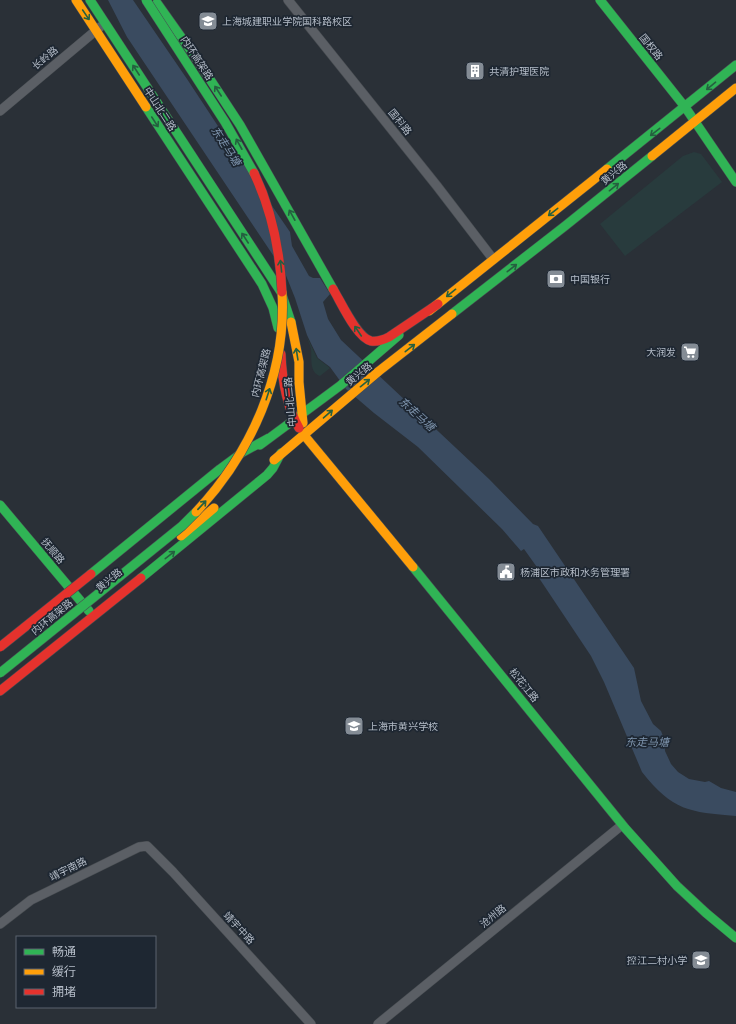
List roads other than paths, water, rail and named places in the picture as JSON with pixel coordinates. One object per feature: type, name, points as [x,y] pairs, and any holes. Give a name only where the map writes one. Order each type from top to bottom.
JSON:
[{"type":"main road","name":"中山北二路","points":[[76,0],[268,295],[275,314],[279,334],[281,363],[288,405],[298,418],[304,435]]},
{"type":"main road","name":"中山北二路","points":[[90,0],[281,292],[288,311],[299,362],[298,418]]},
{"type":"main road","name":"内环高架路","points":[[0,673],[182,526],[216,490],[232,468],[245,446],[268,397],[274,376],[282,325],[283,286],[280,255],[263,194],[246,157],[231,130],[146,0]]},
{"type":"main road","points":[[155,0],[240,125],[359,334],[368,340],[376,342],[389,337],[438,304]]},
{"type":"main road","name":"国权路","points":[[600,0],[685,108],[736,182]]},
{"type":"main road","name":"内环高架路","points":[[163,43],[212,119]]},
{"type":"main road","name":"黄兴路","points":[[0,654],[269,438],[341,385],[493,259],[685,108],[736,65]]},
{"type":"main road","name":"黄兴路","points":[[0,682],[304,435],[351,394],[508,271],[736,88]]},
{"type":"main road","points":[[225,140],[242,171]]},
{"type":"main road","points":[[267,243],[273,289],[271,333]]},
{"type":"main road","points":[[183,513],[227,459],[249,415]]},
{"type":"main road","name":"松花江路","points":[[304,435],[465,630],[622,825],[688,898],[736,938]]},
{"type":"main road","points":[[0,647],[164,516],[230,461],[247,449],[269,438]]},
{"type":"main road","points":[[0,691],[267,475],[274,468],[282,453]]},
{"type":"main road","name":"抚顺路","points":[[0,505],[88,611]]},
{"type":"main road","name":"内环高架路","points":[[0,662],[110,573]]},
{"type":"street","name":"国科路","points":[[288,0],[437,186],[493,259]]},
{"type":"street","name":"长岭路","points":[[0,111],[105,22]]},
{"type":"street","name":"沧州路","points":[[378,1024],[622,825]]},
{"type":"street","name":"靖宇南路","points":[[0,924],[31,900],[72,879],[139,847],[147,846],[151,849]]},
{"type":"street","name":"靖宇中路","points":[[151,849],[273,980],[311,1024]]},
{"type":"water","name":"东走马塘","points":[[108,0],[133,0],[290,232],[292,246],[309,276],[313,278],[320,278],[330,294],[323,302],[328,319],[341,340],[489,479],[533,524],[538,526],[634,668],[641,701],[653,724],[661,731],[664,739],[665,751],[671,764],[678,772],[689,779],[705,782],[709,781],[721,788],[736,792],[736,816],[694,811],[683,807],[663,795],[653,785],[642,772],[604,682],[591,656],[535,572],[539,570],[524,549],[521,551],[502,529],[418,447],[346,389],[330,367],[318,358],[307,335],[285,273],[127,37]]},
{"type":"place","name":"上海城建职业学院国科路校区","points":[[208,21]]},
{"type":"place","name":"共清护理医院","points":[[475,71]]},
{"type":"place","name":"中国银行","points":[[556,279]]},
{"type":"place","name":"大润发","points":[[690,352]]},
{"type":"place","name":"杨浦区市政和水务管理署","points":[[506,572]]},
{"type":"place","name":"上海市黄兴学校","points":[[354,726]]},
{"type":"place","name":"控江二村小学","points":[[701,960]]}]
